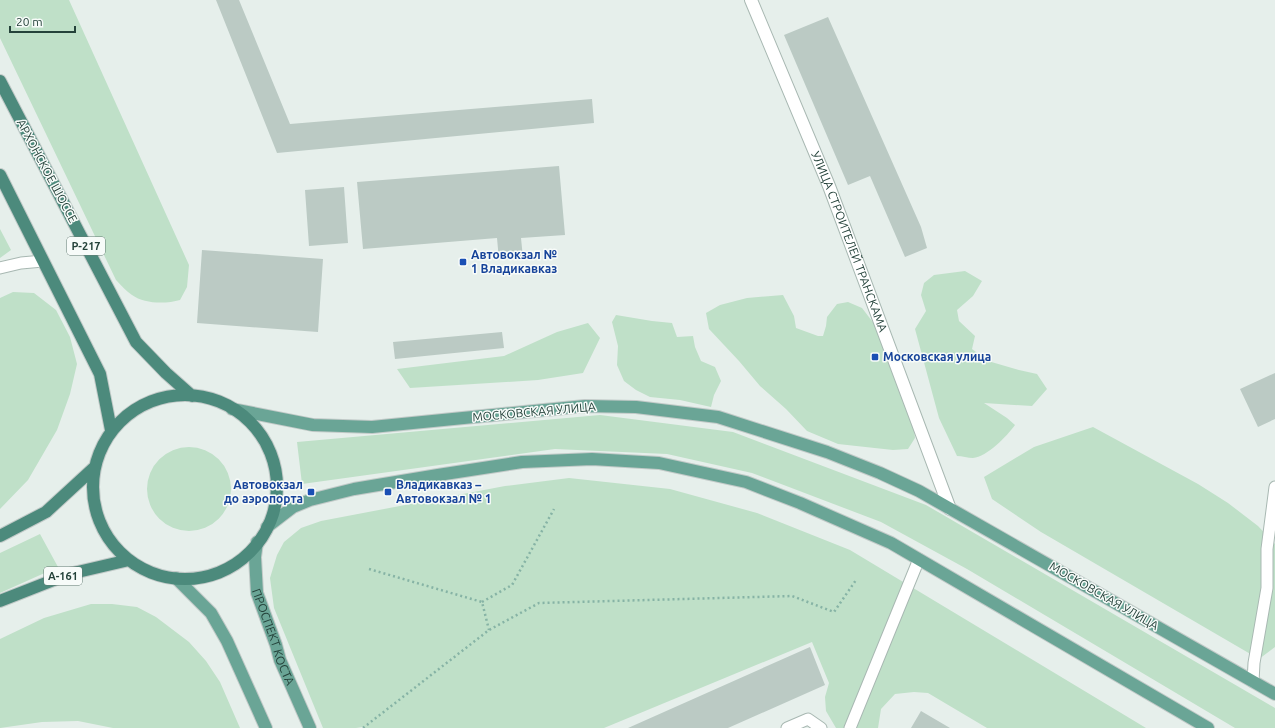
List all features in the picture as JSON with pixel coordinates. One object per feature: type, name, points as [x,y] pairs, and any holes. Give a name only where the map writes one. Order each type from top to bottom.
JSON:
[{"type":"highway","name":"АРХОНСКОЕ ШОССЕ","points":[[0,81],[136,342],[166,373],[192,396]]},
{"type":"highway","points":[[0,175],[100,374],[110,430]]},
{"type":"highway","points":[[170,396],[192,396],[218,401],[232,409],[242,416],[259,433],[270,452],[276,474],[276,504],[267,527],[257,542],[242,560],[219,573],[195,579],[176,578],[129,560],[116,549],[101,526],[94,502],[92,481],[95,466],[101,447],[110,430],[126,416],[148,402],[170,396]]},
{"type":"highway","points":[[0,536],[46,512],[95,466]]},
{"type":"highway","name":"А-161","points":[[0,601],[69,574],[129,560]]},
{"type":"main road","name":"МОСКОВСКАЯ УЛИЦА","points":[[232,409],[313,425],[372,427],[585,406],[636,407],[718,417],[827,452],[880,473],[919,491],[1275,694]]},
{"type":"main road","points":[[267,527],[293,507],[310,500],[354,489],[522,462],[592,459],[659,463],[746,482],[800,503],[891,543],[1208,728]]},
{"type":"main road","name":"ПРОСПЕКТ КОСТА","points":[[257,542],[255,556],[257,594],[280,660],[310,728]]},
{"type":"main road","points":[[176,578],[211,613],[227,641],[266,728]]},
{"type":"street","name":"УЛИЦА СТРОИТЕЛЕЙ ТРАНСКАМА","points":[[752,0],[829,186],[950,509]]},
{"type":"lane","points":[[0,268],[20,263],[43,261]]},
{"type":"lane","points":[[1253,682],[1254,663],[1267,588],[1267,549],[1275,487]]},
{"type":"lane","points":[[850,728],[919,559]]},
{"type":"lane","points":[[787,728],[808,719],[821,728]]},
{"type":"path","points":[[369,569],[482,602],[512,585],[554,508]]},
{"type":"path","points":[[363,728],[489,630],[539,603],[792,596],[834,612],[856,580]]},
{"type":"path","points":[[482,602],[489,630]]},
{"type":"green space","points":[[0,0],[69,0],[189,265],[187,287],[180,300],[162,303],[149,302],[137,298],[116,280],[0,38]]},
{"type":"green space","points":[[0,229],[11,250],[0,258]]},
{"type":"green space","points":[[965,271],[982,281],[973,296],[957,310],[959,321],[975,336],[972,349],[988,361],[1037,374],[1047,389],[1032,406],[984,403],[1015,425],[1002,440],[990,450],[978,457],[973,458],[957,456],[939,418],[915,329],[926,311],[921,295],[924,283],[934,275]]},
{"type":"green space","points":[[13,292],[34,293],[56,310],[70,337],[77,364],[70,394],[57,430],[28,480],[0,509],[0,298]]},
{"type":"green space","points":[[783,295],[794,316],[796,328],[818,336],[823,336],[827,317],[837,304],[848,302],[862,308],[885,338],[911,405],[915,438],[908,449],[893,450],[838,444],[807,431],[786,409],[760,386],[709,329],[706,313],[720,305],[747,298]]},
{"type":"green space","points":[[616,315],[672,323],[677,337],[693,336],[695,347],[701,361],[715,367],[721,381],[714,395],[711,407],[680,400],[650,397],[636,390],[624,381],[617,365],[618,346],[612,322]]},
{"type":"green space","points":[[588,323],[600,338],[583,373],[538,380],[410,388],[397,369],[504,356],[557,332]]},
{"type":"green space","points":[[600,415],[733,432],[926,505],[1275,708],[1275,728],[1235,728],[967,569],[881,522],[752,473],[667,454],[555,449],[302,484],[297,442]]},
{"type":"green space","points":[[1093,427],[1198,484],[1228,503],[1258,526],[1275,544],[1275,647],[1259,659],[1041,532],[992,499],[984,477],[1034,447]]},
{"type":"green space","points":[[189,447],[205,450],[219,459],[228,473],[231,489],[228,505],[219,519],[205,528],[189,531],[173,528],[159,519],[150,505],[147,489],[150,473],[159,459],[173,450]]},
{"type":"green space","points":[[569,478],[670,489],[757,513],[850,550],[1146,728],[987,728],[928,693],[914,692],[895,694],[881,709],[878,728],[836,728],[826,711],[825,697],[829,683],[812,642],[604,728],[323,728],[274,608],[270,578],[277,555],[284,542],[301,528],[321,521],[505,486]]},
{"type":"green space","points":[[40,534],[58,567],[0,593],[0,553]]},
{"type":"green space","points":[[91,604],[112,604],[137,607],[156,617],[189,642],[206,661],[220,682],[240,728],[113,728],[78,721],[42,722],[0,728],[0,639],[44,618]]},
{"type":"building","points":[[216,0],[239,0],[290,124],[592,99],[594,123],[277,153]]},
{"type":"building","points":[[828,17],[921,227],[927,248],[905,257],[870,176],[848,185],[784,35]]},
{"type":"building","points":[[559,166],[565,235],[521,238],[523,258],[499,260],[497,238],[363,249],[357,182]]},
{"type":"building","points":[[344,187],[348,243],[309,246],[305,190]]},
{"type":"building","points":[[202,250],[323,259],[318,332],[197,323]]},
{"type":"building","points":[[502,332],[504,348],[395,359],[393,342]]},
{"type":"building","points":[[1275,373],[1275,419],[1258,427],[1240,389]]},
{"type":"building","points":[[810,647],[825,685],[728,728],[628,728]]},
{"type":"building","points":[[921,711],[950,728],[911,728]]},
{"type":"place","name":"Автовокзал № 1 Владикавказ","points":[[463,262]]},
{"type":"place","name":"Московская улица","points":[[875,357]]},
{"type":"place","name":"Автовокзал до аэропорта","points":[[311,492]]},
{"type":"place","name":"Владикавказ – Автовокзал № 1","points":[[388,492]]}]
